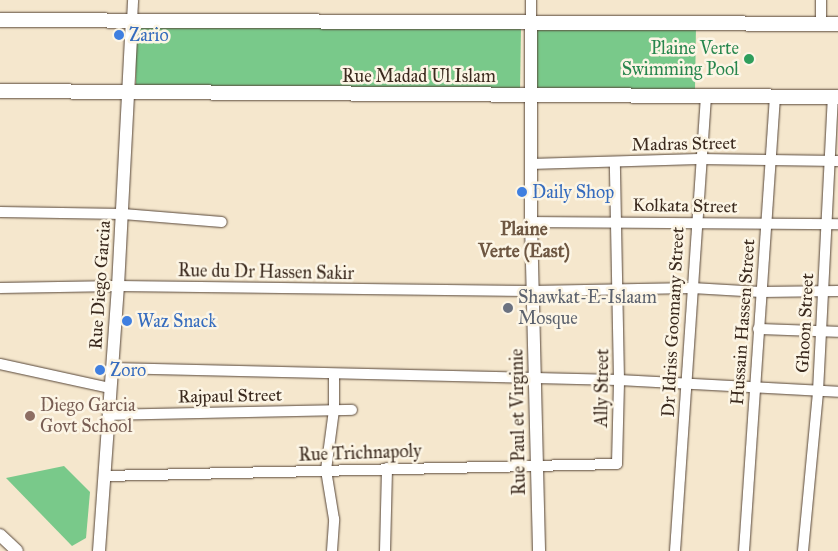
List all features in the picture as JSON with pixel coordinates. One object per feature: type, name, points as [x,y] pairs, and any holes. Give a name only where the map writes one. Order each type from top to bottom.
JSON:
[{"type":"main road","points":[[0,20],[531,21],[838,24]]},
{"type":"main road","name":"Rue Madad Ul Islam","points":[[0,91],[529,96],[775,95],[836,97]]},
{"type":"street","points":[[132,21],[133,0]]},
{"type":"street","points":[[531,0],[531,21]]},
{"type":"street","points":[[821,0],[821,23]]},
{"type":"street","name":"Rue Diego Garcia","points":[[99,551],[123,214],[132,21]]},
{"type":"street","name":"Rue Paul et Virginie","points":[[531,21],[530,164],[539,551]]},
{"type":"street","name":"Dr Idriss Goomany Street","points":[[676,551],[699,159],[706,95]]},
{"type":"street","name":"Hussain Hassen Street","points":[[744,551],[775,95]]},
{"type":"street","name":"Ghoon Street","points":[[803,551],[818,391],[827,223],[834,161],[836,97]]},
{"type":"street","name":"Madras Street","points":[[530,164],[699,159],[834,161]]},
{"type":"street","name":"Ally Street","points":[[615,162],[620,380],[617,464]]},
{"type":"street","points":[[0,212],[123,214],[222,222]]},
{"type":"street","name":"Kolkata Street","points":[[531,222],[615,221],[838,224]]},
{"type":"street","name":"Rue du Dr Hassen Sakir","points":[[0,288],[118,286],[532,291],[692,288],[761,292],[838,291]]},
{"type":"street","points":[[758,329],[838,332]]},
{"type":"street","points":[[0,364],[110,388]]},
{"type":"street","points":[[111,368],[620,380],[838,392]]},
{"type":"street","points":[[332,551],[334,519],[326,470],[334,410],[334,374]]},
{"type":"street","name":"Rajpaul Street","points":[[108,415],[352,410]]},
{"type":"street","name":"Rue Trichnapoly","points":[[104,476],[536,464],[617,464]]},
{"type":"street","points":[[385,551],[387,468]]},
{"type":"street","points":[[0,535],[17,551]]},
{"type":"green space","points":[[533,24],[696,25],[695,90],[532,89]]},
{"type":"green space","points":[[521,27],[520,93],[136,89],[136,28]]},
{"type":"green space","points":[[64,466],[90,492],[86,538],[72,546],[6,478]]},
{"type":"place","name":"Zario","points":[[119,35]]},
{"type":"place","name":"Plaine Verte Swimming Pool","points":[[749,59]]},
{"type":"place","name":"Daily Shop","points":[[522,192]]},
{"type":"place","name":"Shawkat-E-Islaam Mosque","points":[[508,308]]},
{"type":"place","name":"Waz Snack","points":[[127,321]]},
{"type":"place","name":"Zoro","points":[[100,370]]},
{"type":"place","name":"Diego Garcia Govt School","points":[[30,416]]},
{"type":"district","name":"Plaine Verte (East)","points":[[524,240]]}]
